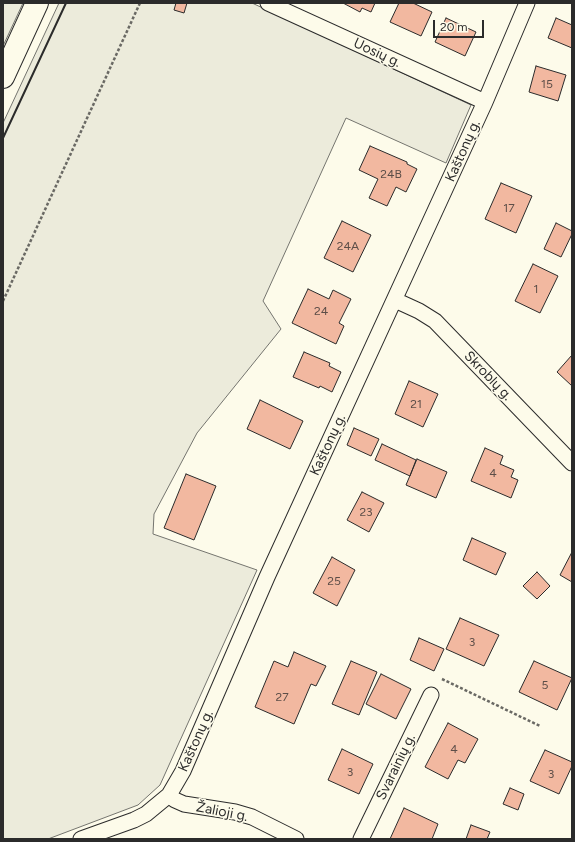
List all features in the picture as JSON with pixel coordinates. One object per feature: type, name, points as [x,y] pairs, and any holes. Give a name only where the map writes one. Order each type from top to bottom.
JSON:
[{"type":"highway","points":[[3,77],[37,3]]},
{"type":"street","name":"Uosių g.","points":[[268,3],[485,102]]},
{"type":"street","name":"Kaštonų g.","points":[[80,839],[134,820],[146,814],[169,795],[184,771],[267,577],[485,102],[527,3]]},
{"type":"street","name":"Skroblų g.","points":[[395,300],[419,311],[435,321],[572,463]]},
{"type":"street","name":"Svarainių g.","points":[[361,839],[431,695]]},
{"type":"street","name":"Žalioji g.","points":[[169,795],[175,800],[184,804],[235,812],[252,817],[296,839]]},
{"type":"path","points":[[3,301],[140,3]]},
{"type":"path","points":[[442,679],[540,726]]},
{"type":"shaded area","points":[[3,3],[23,3],[3,46]]},
{"type":"shaded area","points":[[59,3],[252,3],[471,105],[446,163],[346,118],[263,301],[281,329],[197,433],[154,514],[153,534],[257,570],[160,785],[138,805],[48,839],[3,839],[3,123]]},
{"type":"building","points":[[176,3],[187,3],[184,13],[174,10]]},
{"type":"building","points":[[343,3],[375,3],[371,12],[362,8],[360,12]]},
{"type":"building","points":[[399,3],[413,3],[432,12],[421,36],[390,22]]},
{"type":"building","points":[[446,18],[476,32],[465,56],[435,42]]},
{"type":"building","points":[[556,18],[572,25],[572,48],[548,38]]},
{"type":"building","points":[[536,66],[566,75],[558,101],[529,92]]},
{"type":"building","points":[[370,146],[407,162],[407,164],[417,169],[406,192],[396,187],[387,206],[369,198],[378,179],[359,170]]},
{"type":"building","points":[[501,183],[532,196],[516,233],[485,219]]},
{"type":"building","points":[[342,221],[371,235],[353,272],[324,258]]},
{"type":"building","points":[[556,223],[572,231],[561,257],[544,249]]},
{"type":"building","points":[[533,264],[558,276],[540,313],[515,301]]},
{"type":"building","points":[[308,289],[329,299],[333,290],[351,299],[339,323],[344,326],[336,344],[292,323]]},
{"type":"building","points":[[304,352],[330,363],[329,366],[341,372],[332,392],[320,386],[319,388],[293,377]]},
{"type":"building","points":[[572,355],[572,386],[557,372]]},
{"type":"building","points":[[409,381],[438,394],[423,427],[395,414]]},
{"type":"building","points":[[260,400],[303,421],[290,449],[247,429]]},
{"type":"building","points":[[354,428],[379,439],[371,456],[347,445]]},
{"type":"building","points":[[382,444],[416,460],[410,476],[375,460]]},
{"type":"building","points":[[485,448],[503,456],[500,464],[514,470],[511,477],[518,480],[511,498],[471,481]]},
{"type":"building","points":[[417,459],[447,472],[436,498],[406,485]]},
{"type":"building","points":[[186,474],[216,486],[194,540],[164,528]]},
{"type":"building","points":[[362,492],[384,503],[369,532],[347,520]]},
{"type":"building","points":[[472,538],[506,553],[496,575],[463,560]]},
{"type":"building","points":[[572,552],[572,582],[560,575]]},
{"type":"building","points":[[332,557],[355,570],[337,606],[313,593]]},
{"type":"building","points":[[537,572],[550,586],[537,599],[523,586]]},
{"type":"building","points":[[460,618],[499,635],[484,666],[446,649]]},
{"type":"building","points":[[419,638],[444,649],[434,671],[410,660]]},
{"type":"building","points":[[294,652],[326,666],[316,686],[311,684],[294,724],[255,707],[274,661],[288,667]]},
{"type":"building","points":[[351,661],[377,672],[359,715],[332,704]]},
{"type":"building","points":[[534,661],[572,678],[557,710],[519,692]]},
{"type":"building","points":[[381,674],[411,689],[396,719],[366,704]]},
{"type":"building","points":[[448,723],[478,739],[465,763],[458,760],[448,779],[425,767]]},
{"type":"building","points":[[342,749],[373,764],[359,794],[328,780]]},
{"type":"building","points":[[545,750],[572,762],[572,766],[559,794],[530,781]]},
{"type":"building","points":[[510,788],[524,794],[518,810],[503,804]]},
{"type":"building","points":[[404,808],[438,824],[432,839],[390,839]]},
{"type":"building","points":[[471,825],[490,832],[487,839],[466,839]]},
{"type":"wall","points":[[3,138],[66,3]]}]
